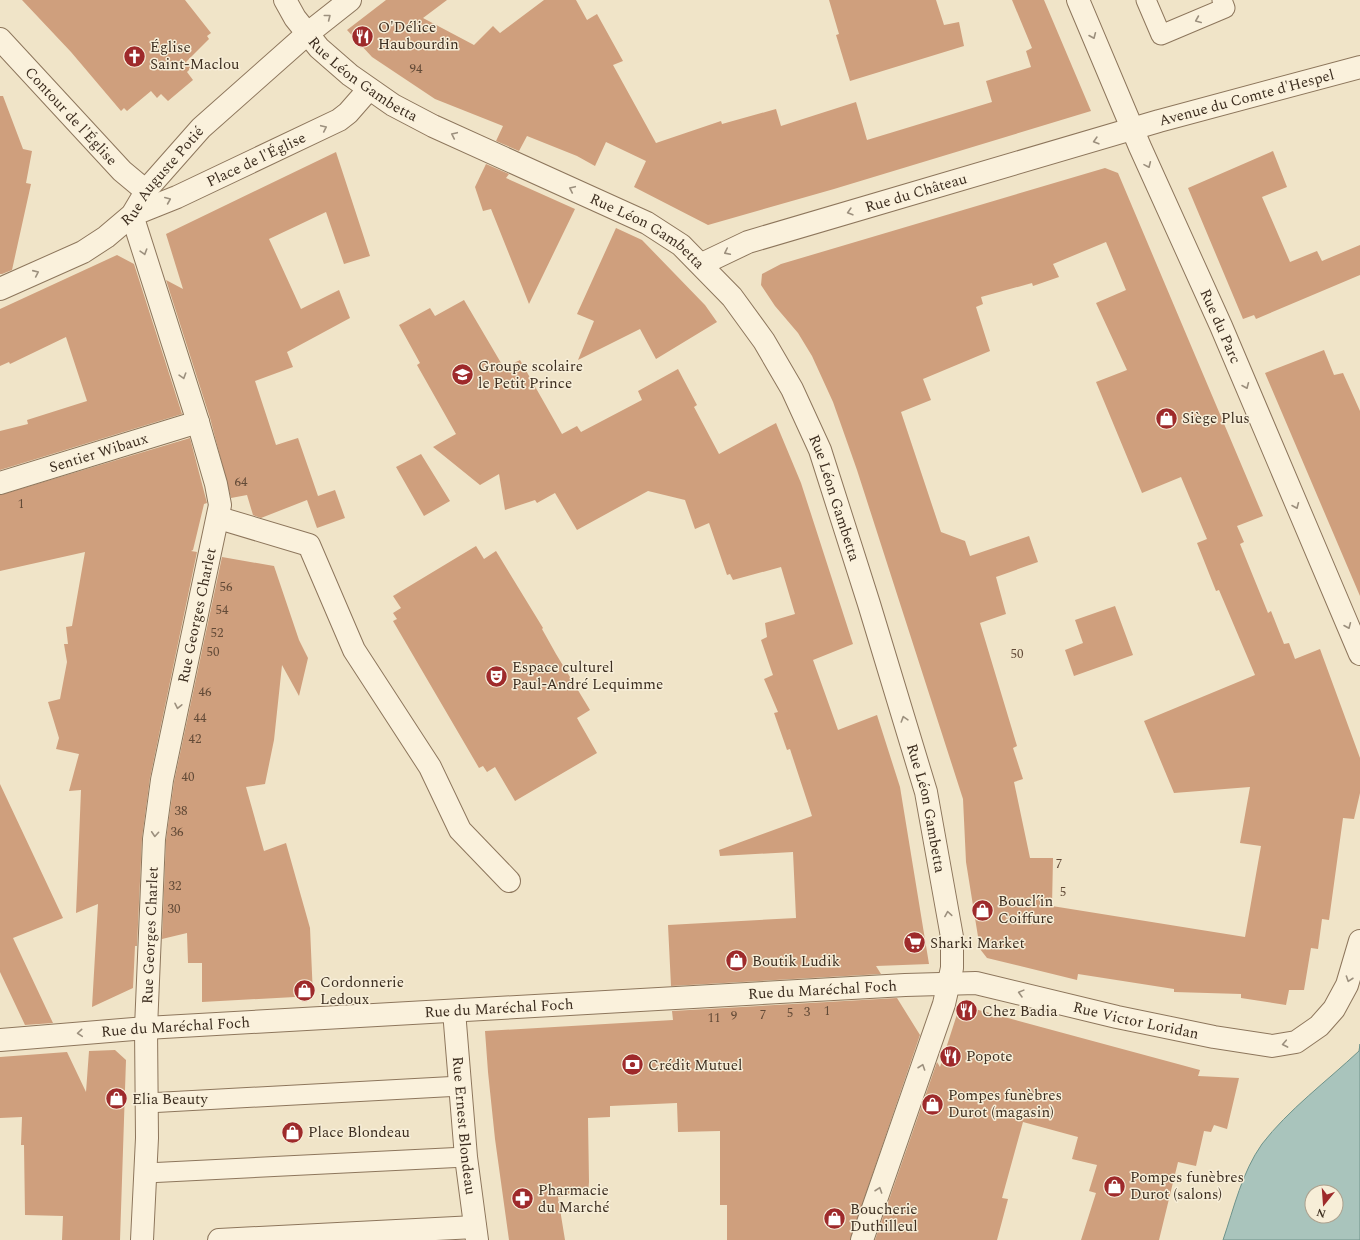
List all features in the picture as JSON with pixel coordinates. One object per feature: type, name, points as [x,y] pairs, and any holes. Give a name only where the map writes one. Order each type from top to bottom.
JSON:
[{"type":"street","name":"Rue Léon Gambetta","points":[[285,0],[306,34],[333,61],[369,89],[433,126],[647,223],[682,245],[702,264],[732,297],[764,341],[792,389],[820,450],[870,604],[926,792],[952,937],[952,968],[950,983],[939,1019],[862,1240]]},
{"type":"street","name":"Rue Auguste Potié","points":[[0,289],[89,248],[106,237],[132,215],[146,191],[201,128],[306,34],[350,0]]},
{"type":"street","name":"Rue du Parc","points":[[1078,0],[1133,129],[1221,326],[1360,654]]},
{"type":"street","name":"Contour de l'Église","points":[[0,39],[122,171],[146,191]]},
{"type":"street","name":"Avenue du Comte d'Hespel","points":[[1133,129],[1360,67]]},
{"type":"street","name":"Place de l'Église","points":[[132,215],[176,197],[339,120],[348,113],[369,89]]},
{"type":"street","name":"Rue du Château","points":[[702,264],[748,242],[1133,129]]},
{"type":"street","name":"Rue Georges Charlet","points":[[132,215],[198,422],[219,493],[220,505],[219,518],[159,798],[154,839],[146,1028],[146,1173],[142,1240]]},
{"type":"street","name":"Sentier Wibaux","points":[[0,483],[198,422]]},
{"type":"street","points":[[219,518],[309,545],[354,650],[430,767],[460,830],[509,881]]},
{"type":"street","name":"Rue Victor Loridan","points":[[950,983],[976,983],[1110,1016],[1214,1037],[1272,1046],[1296,1042],[1319,1026],[1334,1009],[1347,985],[1360,941]]},
{"type":"street","name":"Rue du Maréchal Foch","points":[[0,1040],[146,1028],[950,983]]},
{"type":"street","name":"Rue Ernest Blondeau","points":[[454,1011],[466,1156],[476,1233]]},
{"type":"street","points":[[219,1240],[476,1233]]},
{"type":"lane","points":[[1146,0],[1161,35],[1225,8],[1222,0]]},
{"type":"lane","points":[[147,1103],[461,1086]]},
{"type":"lane","points":[[146,1173],[466,1156]]},
{"type":"water","points":[[1360,1044],[1360,1240],[1223,1240],[1244,1178],[1255,1155],[1272,1131],[1359,1051]]},
{"type":"building","name":"Église Saint-Maclou","points":[[22,0],[185,0],[211,33],[207,36],[209,39],[186,62],[191,68],[187,72],[193,80],[168,101],[161,94],[157,98],[151,91],[127,111],[124,108],[121,111],[71,52]]},
{"type":"building","points":[[386,0],[447,0],[423,18],[474,45],[493,26],[500,33],[544,0],[576,0],[587,20],[597,14],[623,61],[613,65],[656,143],[721,121],[722,124],[776,109],[781,126],[856,102],[867,140],[992,102],[986,81],[1031,67],[1026,51],[1032,48],[1012,0],[1044,0],[1091,111],[834,189],[708,225],[634,187],[646,161],[606,142],[595,166],[577,156],[527,136],[519,151],[496,141],[503,126],[435,99],[372,57],[347,30]]},
{"type":"building","points":[[829,0],[936,0],[944,25],[959,22],[964,46],[850,81],[836,35],[839,34]]},
{"type":"building","points":[[0,96],[3,96],[23,149],[32,151],[26,183],[31,184],[12,270],[2,274],[0,274]]},
{"type":"building","points":[[1273,151],[1287,187],[1262,197],[1290,262],[1317,251],[1322,261],[1360,245],[1360,275],[1256,319],[1254,315],[1243,319],[1188,188]]},
{"type":"building","points":[[336,152],[370,256],[344,264],[326,212],[269,239],[301,309],[339,290],[350,318],[287,352],[293,367],[255,381],[276,445],[298,438],[318,496],[335,490],[345,518],[317,528],[307,500],[261,518],[253,515],[247,495],[231,498],[210,418],[166,280],[183,289],[166,234]]},
{"type":"building","points":[[486,164],[509,174],[506,178],[575,209],[529,304],[491,209],[483,211],[475,187]]},
{"type":"building","points":[[1105,168],[1118,173],[1263,516],[1237,526],[1244,542],[1240,544],[1268,613],[1271,611],[1284,644],[1289,643],[1295,659],[1320,649],[1360,758],[1360,793],[1354,819],[1343,818],[1329,920],[1322,919],[1318,949],[1311,948],[1304,990],[1289,990],[1286,1005],[1241,998],[1241,994],[1174,992],[1174,989],[1078,974],[1077,980],[987,958],[980,949],[966,862],[963,799],[857,470],[833,402],[812,356],[798,333],[775,306],[761,285],[762,274],[781,264]],"holes":[[[1106,242],[1126,290],[1096,303],[1127,370],[1096,382],[1142,493],[1181,477],[1207,539],[1197,543],[1216,591],[1219,590],[1255,675],[1144,721],[1174,793],[1250,787],[1240,843],[1261,846],[1245,937],[1052,906],[1053,858],[1030,858],[1014,782],[1023,779],[1013,748],[1017,746],[980,623],[1006,614],[996,577],[1038,562],[1029,536],[970,556],[965,541],[941,532],[901,412],[931,400],[923,379],[990,351],[976,307],[983,304],[981,297],[1032,283],[1033,286],[1059,277],[1053,264]]]},
{"type":"building","points":[[616,228],[642,240],[705,305],[717,322],[656,359],[640,329],[578,360],[594,321],[577,314]]},
{"type":"building","points":[[117,255],[134,264],[182,414],[0,470],[0,431],[28,424],[27,420],[87,401],[66,337],[10,364],[9,362],[0,366],[0,309]]},
{"type":"building","points":[[464,300],[504,368],[520,360],[562,434],[577,426],[581,432],[642,400],[638,391],[678,369],[697,405],[694,407],[719,454],[776,423],[801,483],[853,644],[813,660],[838,730],[877,715],[900,787],[929,964],[876,966],[881,974],[671,986],[668,925],[796,918],[793,852],[720,856],[719,850],[812,816],[790,749],[787,750],[774,713],[778,712],[764,679],[773,675],[761,640],[767,637],[765,623],[795,614],[781,567],[733,580],[730,574],[727,575],[709,523],[695,529],[685,500],[648,491],[577,530],[555,493],[537,503],[535,500],[505,510],[499,474],[480,485],[433,447],[456,434],[417,365],[420,363],[399,325],[430,308],[435,316]]},
{"type":"building","points":[[1324,350],[1334,375],[1343,373],[1360,411],[1360,596],[1265,373]]},
{"type":"building","points":[[190,438],[207,503],[204,504],[193,550],[191,551],[197,552],[150,778],[142,838],[137,946],[135,946],[133,988],[92,1007],[98,904],[76,913],[81,790],[69,791],[79,754],[56,749],[59,738],[48,702],[60,699],[67,662],[64,644],[68,644],[66,627],[72,626],[85,552],[0,571],[0,495]]},
{"type":"building","points":[[421,454],[450,501],[424,516],[396,467]]},
{"type":"building","name":"Espace culturel Paul-André Lequimme","points":[[476,546],[484,559],[496,551],[543,628],[542,629],[556,654],[590,710],[577,718],[597,753],[515,801],[495,767],[487,772],[483,766],[479,768],[393,621],[397,619],[393,613],[401,608],[393,596]]},
{"type":"building","points":[[222,557],[274,566],[299,640],[308,658],[299,696],[282,665],[274,740],[265,784],[246,787],[264,851],[286,843],[310,928],[313,996],[202,1002],[202,963],[188,963],[187,933],[162,939],[166,840],[174,782]]},
{"type":"building","points":[[1115,606],[1133,655],[1074,676],[1065,650],[1083,643],[1075,620]]},
{"type":"building","points":[[0,784],[63,918],[13,938],[53,1023],[25,1025],[0,972]]},
{"type":"building","points":[[897,998],[920,1035],[850,1240],[727,1240],[727,1205],[720,1205],[720,1131],[678,1132],[677,1103],[610,1106],[610,1117],[588,1118],[588,1194],[558,1197],[565,1240],[509,1240],[495,1139],[485,1031],[673,1020],[672,1011]]},
{"type":"building","points":[[960,1005],[1200,1070],[1198,1076],[1239,1078],[1227,1129],[1214,1125],[1211,1132],[1204,1131],[1196,1166],[1178,1162],[1159,1240],[1081,1240],[1096,1193],[1089,1191],[1097,1165],[1072,1159],[1078,1137],[1023,1122],[1002,1198],[1008,1199],[997,1240],[875,1240],[937,1062],[940,1067]]},
{"type":"building","points":[[115,1050],[126,1060],[120,1240],[62,1240],[63,1216],[25,1215],[24,1145],[21,1145],[22,1117],[0,1118],[0,1057],[67,1052],[86,1092],[89,1051]]},
{"type":"place","name":"O'Délice Haubourdin","points":[[363,36]]},
{"type":"place","name":"Église Saint-Maclou","points":[[134,56]]},
{"type":"place","name":"Groupe scolaire le Petit Prince","points":[[462,375]]},
{"type":"place","name":"Siège Plus","points":[[1167,418]]},
{"type":"place","name":"Espace culturel Paul-André Lequimme","points":[[497,676]]},
{"type":"place","name":"Boucl’in Coiffure","points":[[983,910]]},
{"type":"place","name":"Sharki Market","points":[[915,943]]},
{"type":"place","name":"Boutik Ludik","points":[[737,961]]},
{"type":"place","name":"Cordonnerie Ledoux","points":[[304,991]]},
{"type":"place","name":"Chez Badia","points":[[966,1011]]},
{"type":"place","name":"Popote","points":[[951,1056]]},
{"type":"place","name":"Crédit Mutuel","points":[[633,1065]]},
{"type":"place","name":"Elia Beauty","points":[[117,1099]]},
{"type":"place","name":"Pompes funèbres Durot (magasin)","points":[[933,1104]]},
{"type":"place","name":"Place Blondeau","points":[[293,1132]]},
{"type":"place","name":"Pompes funèbres Durot (salons)","points":[[1115,1186]]},
{"type":"place","name":"Pharmacie du Marché","points":[[523,1199]]},
{"type":"place","name":"Boucherie Duthilleul","points":[[835,1218]]}]
